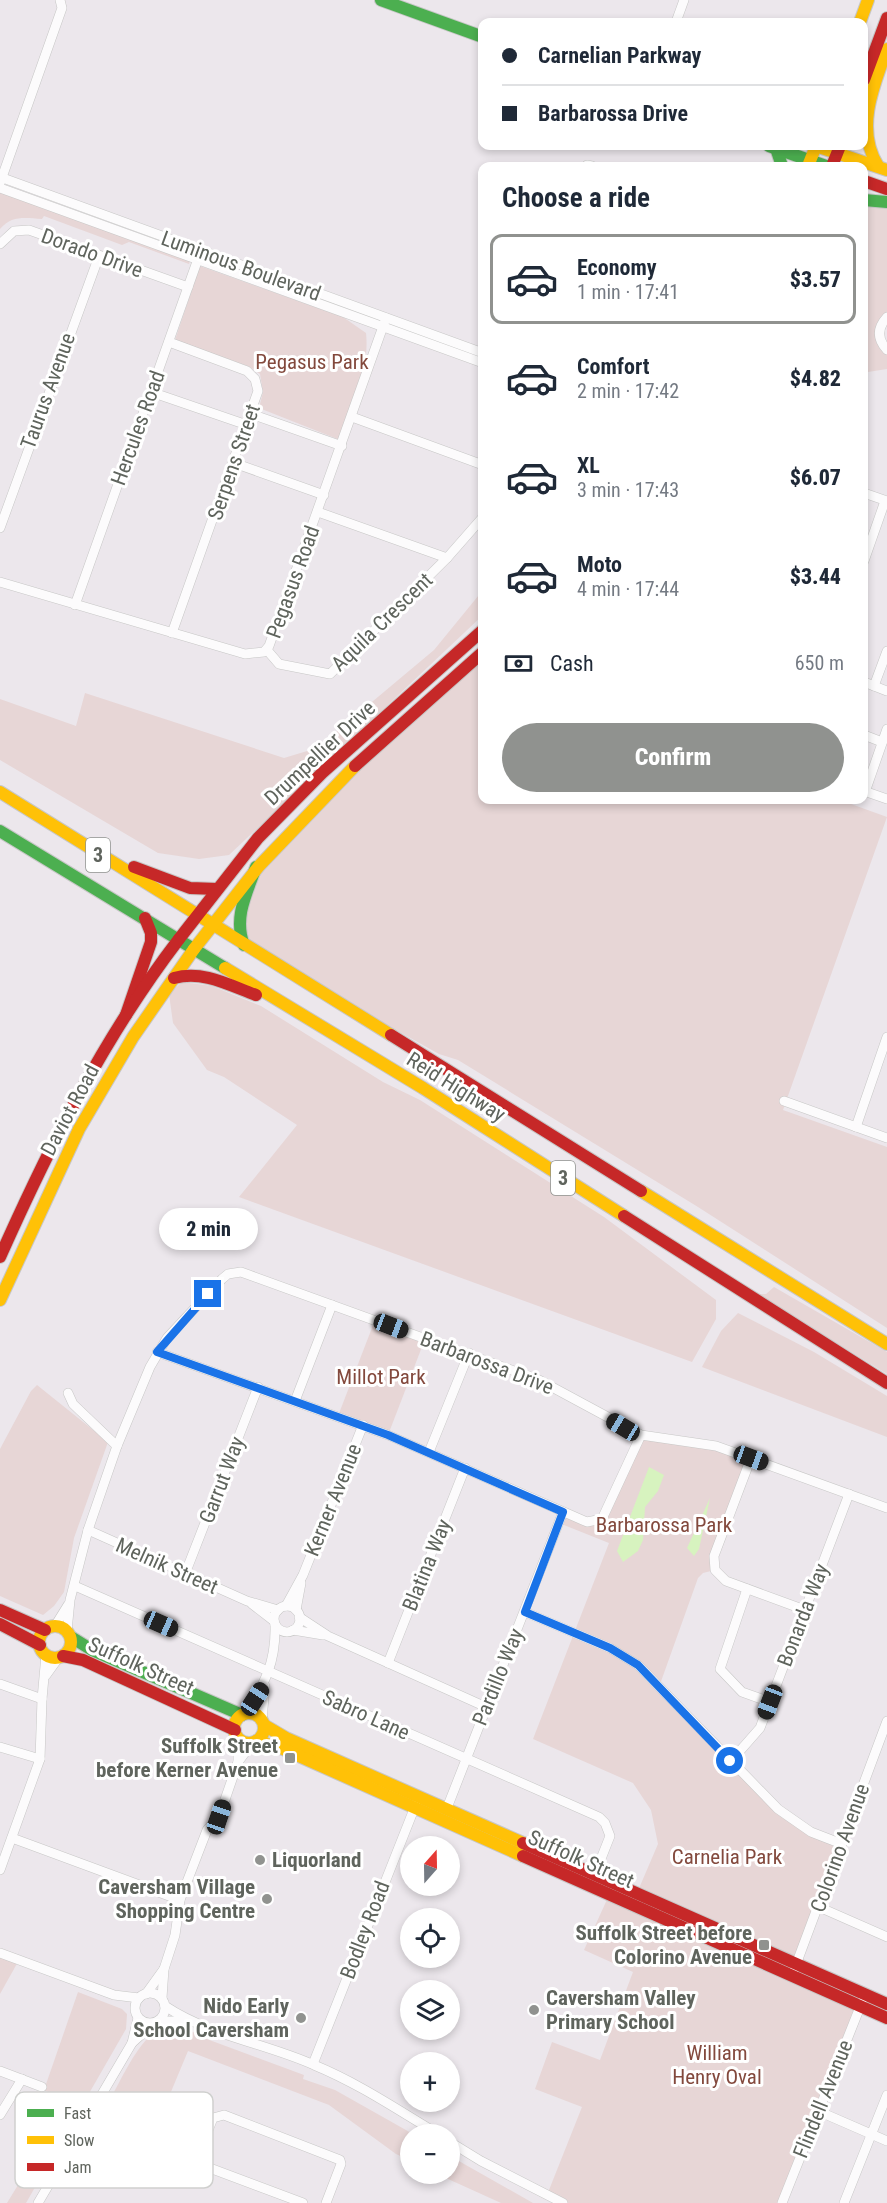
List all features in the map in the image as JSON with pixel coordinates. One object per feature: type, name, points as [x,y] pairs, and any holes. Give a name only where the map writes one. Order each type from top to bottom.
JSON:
[{"type":"main road","points":[[381,0],[478,35]]},
{"type":"main road","points":[[861,18],[868,0]]},
{"type":"main road","points":[[868,69],[887,18]]},
{"type":"main road","points":[[882,168],[868,151],[868,107],[871,92],[887,49]]},
{"type":"main road","points":[[779,150],[805,162]]},
{"type":"main road","points":[[840,150],[882,168]]},
{"type":"main road","points":[[868,182],[887,189]]},
{"type":"main road","points":[[868,200],[887,202]]},
{"type":"main road","name":"Drumpellier Drive","points":[[179,939],[239,859],[322,773],[478,634]]},
{"type":"main road","name":"Drumpellier Drive","points":[[194,949],[256,867],[326,791],[478,656]]},
{"type":"main road","points":[[0,786],[10,789],[127,864],[190,888],[217,889]]},
{"type":"main road","name":"Reid Highway","points":[[0,792],[887,1344]]},
{"type":"main road","name":"Reid Highway","points":[[0,831],[423,1088],[887,1383]]},
{"type":"main road","points":[[244,945],[239,932],[240,919],[256,867]]},
{"type":"main road","points":[[126,1015],[151,942],[151,933],[145,918]]},
{"type":"main road","name":"Daviot Road","points":[[0,1257],[57,1134],[126,1015],[179,939]]},
{"type":"main road","name":"Daviot Road","points":[[0,1300],[79,1129],[133,1037],[194,949]]},
{"type":"main road","points":[[174,978],[182,974],[201,976],[288,1006]]},
{"type":"main road","name":"Suffolk Street","points":[[0,1610],[60,1631],[103,1654],[243,1715]]},
{"type":"main road","name":"Suffolk Street","points":[[0,1624],[52,1653],[83,1660],[236,1733]]},
{"type":"main road","points":[[60,1631],[70,1648],[52,1653],[40,1637],[60,1631]]},
{"type":"main road","points":[[254,1714],[263,1723],[263,1734],[255,1742],[243,1741],[236,1733],[236,1722],[243,1715],[254,1714]]},
{"type":"main road","name":"Suffolk Street","points":[[263,1723],[275,1733],[416,1802],[447,1808],[595,1874],[794,1969]]},
{"type":"main road","name":"Suffolk Street","points":[[255,1742],[281,1748],[416,1802],[862,2000],[887,2018]]},
{"type":"main road","name":"Suffolk Street","points":[[862,2000],[887,2004]]},
{"type":"street","points":[[1,181],[62,8],[60,0]]},
{"type":"street","points":[[677,18],[684,0]]},
{"type":"street","name":"Luminous Boulevard","points":[[1,181],[384,322],[478,351]]},
{"type":"street","name":"Dorado Drive","points":[[0,244],[11,232],[26,230],[188,287]]},
{"type":"street","name":"Taurus Avenue","points":[[0,528],[72,323],[99,256]]},
{"type":"street","name":"Hercules Road","points":[[75,605],[200,256]]},
{"type":"street","points":[[887,317],[882,323],[879,336],[887,350]]},
{"type":"street","name":"Luminous Boulevard","points":[[384,322],[478,361]]},
{"type":"street","name":"Pegasus Road","points":[[0,582],[245,654],[259,654],[267,650],[342,446],[384,322]]},
{"type":"street","name":"Serpens Street","points":[[169,342],[250,373],[258,391],[172,633]]},
{"type":"street","points":[[151,392],[247,426]]},
{"type":"street","points":[[251,414],[342,446]]},
{"type":"street","points":[[352,417],[478,463]]},
{"type":"street","points":[[234,463],[324,495]]},
{"type":"street","points":[[868,494],[886,501],[868,550]]},
{"type":"street","points":[[318,512],[447,558]]},
{"type":"street","name":"Aquila Crescent","points":[[267,650],[279,664],[330,674],[447,558],[478,523]]},
{"type":"street","points":[[874,686],[887,651]]},
{"type":"street","points":[[868,684],[887,691]]},
{"type":"street","points":[[868,780],[887,729]]},
{"type":"street","points":[[868,736],[882,741]]},
{"type":"street","points":[[868,792],[887,799]]},
{"type":"street","points":[[856,1127],[887,1037]]},
{"type":"street","points":[[784,1101],[887,1138]]},
{"type":"street","name":"Barbarossa Drive","points":[[60,1631],[75,1586],[88,1530],[117,1446],[157,1352],[222,1279],[234,1272],[241,1272],[469,1353],[555,1387],[641,1435],[702,1442],[887,1508]]},
{"type":"street","points":[[295,1401],[332,1305]]},
{"type":"street","points":[[157,1352],[363,1425],[587,1522],[602,1520],[641,1435]]},
{"type":"street","points":[[429,1452],[469,1353]]},
{"type":"street","name":"Garrut Way","points":[[185,1574],[258,1387]]},
{"type":"street","points":[[68,1393],[73,1404],[117,1446]]},
{"type":"street","name":"Kerner Avenue","points":[[282,1608],[303,1575],[363,1425]]},
{"type":"street","points":[[751,1458],[714,1556],[714,1564],[719,1576],[805,1610]]},
{"type":"street","name":"Blatina Way","points":[[388,1663],[465,1468]]},
{"type":"street","name":"Bonarda Way","points":[[730,1761],[760,1728],[849,1494]]},
{"type":"street","name":"Pardillo Way","points":[[447,1808],[563,1512]]},
{"type":"street","name":"Melnik Street","points":[[88,1530],[247,1601],[282,1608]]},
{"type":"street","name":"Kerner Avenue","points":[[297,1614],[303,1575]]},
{"type":"street","name":"Sabro Lane","points":[[75,1586],[603,1820],[610,1836],[595,1874]]},
{"type":"street","points":[[747,1589],[720,1669],[735,1687],[770,1702]]},
{"type":"street","name":"Melnik Street","points":[[247,1601],[275,1623]]},
{"type":"street","points":[[276,1650],[275,1623],[282,1608],[297,1614],[328,1636],[486,1707]]},
{"type":"street","points":[[525,1612],[610,1648],[638,1665],[788,1818],[811,1832],[842,1844]]},
{"type":"street","points":[[263,1723],[265,1683],[276,1650],[298,1624],[297,1614]]},
{"type":"street","points":[[275,1623],[282,1631],[292,1630],[328,1636]]},
{"type":"street","points":[[0,1870],[40,1759],[42,1699],[52,1653]]},
{"type":"street","points":[[243,1715],[265,1683]]},
{"type":"street","points":[[0,1684],[42,1699]]},
{"type":"street","name":"Colorino Avenue","points":[[794,1969],[887,1721]]},
{"type":"street","points":[[236,1733],[238,1762]]},
{"type":"street","points":[[103,2092],[132,2043],[165,2014],[164,1969],[175,1935],[180,1900],[207,1830],[219,1817],[238,1762],[255,1742]]},
{"type":"street","points":[[0,1747],[40,1759]]},
{"type":"street","name":"Bodley Road","points":[[314,2064],[416,1802]]},
{"type":"street","points":[[12,1838],[180,1900]]},
{"type":"street","points":[[819,1907],[887,1937]]},
{"type":"street","points":[[0,1953],[114,1995],[156,1994],[188,2021],[314,2064],[369,2092],[422,2124]]},
{"type":"street","points":[[132,2043],[136,2015],[142,1996],[164,1969]]},
{"type":"street","points":[[114,1995],[145,2023],[188,2021]]},
{"type":"street","name":"Flindell Avenue","points":[[782,2203],[862,2000]]},
{"type":"street","points":[[0,2071],[42,2088]]},
{"type":"street","points":[[0,2115],[22,2079]]},
{"type":"street","points":[[844,2203],[887,2095]]},
{"type":"street","points":[[818,2111],[887,2141]]},
{"type":"street","points":[[213,2118],[224,2115],[340,2160],[341,2164],[326,2203]]},
{"type":"street","points":[[460,2148],[549,2200],[563,2203]]},
{"type":"street","points":[[213,2170],[303,2203]]},
{"type":"street","points":[[38,2203],[47,2188]]},
{"type":"street","points":[[271,2203],[275,2192]]},
{"type":"green space","points":[[0,187],[191,258],[189,264],[129,242],[122,245],[44,216],[42,219],[14,219],[0,229]]},
{"type":"green space","points":[[868,200],[887,202],[887,315],[881,318],[877,334],[887,348],[887,369],[868,372]]},
{"type":"green space","name":"Pegasus Park","points":[[200,266],[343,317],[366,333],[367,347],[363,374],[340,440],[259,408],[263,392],[260,374],[250,367],[175,340]]},
{"type":"green space","points":[[478,596],[478,620],[229,855],[199,859],[158,853],[0,760],[0,699],[76,726],[85,693],[284,758],[317,748],[434,650]]},
{"type":"green space","points":[[478,657],[478,804],[851,804],[887,817],[783,1110],[887,1147],[887,1328],[698,1207],[458,1060],[439,1054],[244,945],[240,919],[256,867]]},
{"type":"green space","points":[[182,982],[212,986],[261,1006],[383,1082],[420,1100],[604,1217],[716,1300],[716,1319],[692,1362],[239,1197],[297,1125],[224,1077],[207,1070],[173,1023],[169,994]]},
{"type":"green space","points":[[774,1287],[887,1352],[887,1374],[757,1294],[766,1294]]},
{"type":"green space","points":[[738,1313],[814,1352],[887,1396],[887,1437],[702,1367],[721,1331]]},
{"type":"green space","name":"Millot Park","points":[[375,1320],[425,1339],[388,1435],[338,1416]]},
{"type":"green space","points":[[37,1385],[108,1442],[74,1538],[64,1592],[54,1606],[43,1615],[0,1596],[0,1449],[31,1391]]},
{"type":"green space","name":"Carnelia Park","points":[[641,1435],[684,1441],[751,1458],[714,1556],[715,1570],[703,1573],[698,1578],[659,1687],[778,1809],[842,1844],[796,1964],[637,1893],[658,1844],[651,1810],[633,1783],[533,1739],[609,1543],[559,1523],[563,1512],[598,1522]]},
{"type":"green space","name":"William Henry Oval","points":[[610,1893],[860,2005],[782,2203],[563,2203],[550,2197],[549,2190],[582,2107],[535,2089],[552,2042],[600,2060],[633,1972],[584,1950]]},
{"type":"green space","points":[[0,1953],[19,1960],[0,1994]]},
{"type":"green space","points":[[78,1992],[122,2009],[127,2014],[126,2029],[90,2092],[48,2092],[44,2090]]},
{"type":"green space","points":[[162,2028],[202,2033],[204,2038],[304,2075],[303,2079],[335,2090],[400,2127],[400,2156],[329,2105],[188,2051],[171,2092],[114,2092],[146,2040]]},
{"type":"green space","points":[[460,2162],[533,2203],[501,2203],[459,2184]]},
{"type":"green space","points":[[16,2188],[35,2188],[26,2203],[7,2203]]},
{"type":"shaded area","points":[[649,1467],[664,1475],[658,1491],[645,1507],[643,1540],[638,1551],[623,1562],[617,1551]]},
{"type":"shaded area","points":[[710,1498],[699,1549],[694,1556],[687,1548]]},
{"type":"traffic: fast","points":[[381,0],[478,35]]},
{"type":"traffic: fast","points":[[777,150],[781,162]]},
{"type":"traffic: fast","points":[[780,150],[815,162]]},
{"type":"traffic: fast","points":[[868,200],[887,202]]},
{"type":"traffic: fast","points":[[0,831],[225,968]]},
{"type":"traffic: fast","points":[[244,945],[240,925],[242,905],[256,867]]},
{"type":"traffic: fast","points":[[71,1637],[92,1650],[242,1715]]},
{"type":"traffic: slow","points":[[861,18],[868,0]]},
{"type":"traffic: slow","points":[[868,116],[876,78],[887,49]]},
{"type":"traffic: slow","points":[[868,138],[871,152],[878,166]]},
{"type":"traffic: slow","points":[[810,162],[814,150]]},
{"type":"traffic: slow","points":[[828,150],[863,162]]},
{"type":"traffic: slow","points":[[868,164],[887,170]]},
{"type":"traffic: slow","points":[[194,949],[259,866],[355,766]]},
{"type":"traffic: slow","points":[[0,792],[391,1035]]},
{"type":"traffic: slow","points":[[0,1300],[79,1129],[133,1037],[194,949]]},
{"type":"traffic: slow","points":[[225,968],[423,1088],[624,1216]]},
{"type":"traffic: slow","points":[[641,1191],[887,1344]]},
{"type":"traffic: slow","points":[[55,1626],[66,1631],[71,1642],[66,1653],[55,1658],[44,1653],[39,1642],[44,1631],[55,1626]]},
{"type":"traffic: slow","points":[[249,1713],[259,1718],[264,1728],[259,1738],[249,1743],[239,1738],[234,1728],[239,1718],[249,1713]]},
{"type":"traffic: slow","points":[[264,1725],[286,1738],[523,1843]]},
{"type":"traffic: slow","points":[[256,1741],[281,1748],[523,1856]]},
{"type":"traffic: jam","points":[[868,69],[887,18]]},
{"type":"traffic: jam","points":[[834,162],[838,150]]},
{"type":"traffic: jam","points":[[868,182],[887,189]]},
{"type":"traffic: jam","points":[[179,939],[258,838],[322,773],[478,634]]},
{"type":"traffic: jam","points":[[355,766],[478,656]]},
{"type":"traffic: jam","points":[[134,867],[190,888],[217,889]]},
{"type":"traffic: jam","points":[[126,1015],[151,942],[151,933],[145,918]]},
{"type":"traffic: jam","points":[[0,1257],[80,1093],[126,1014],[179,939]]},
{"type":"traffic: jam","points":[[174,978],[206,977],[256,995]]},
{"type":"traffic: jam","points":[[391,1035],[641,1191]]},
{"type":"traffic: jam","points":[[624,1216],[887,1383]]},
{"type":"traffic: jam","points":[[0,1610],[45,1630]]},
{"type":"traffic: jam","points":[[0,1624],[40,1645]]},
{"type":"traffic: jam","points":[[63,1656],[83,1660],[235,1730]]},
{"type":"traffic: jam","points":[[523,1843],[887,2004]]},
{"type":"traffic: jam","points":[[523,1856],[887,2018]]},
{"type":"place","name":"Suffolk Street before Kerner Avenue","points":[[290,1758]]},
{"type":"place","name":"Liquorland","points":[[260,1860]]},
{"type":"place","name":"Caversham Village Shopping Centre","points":[[267,1899]]},
{"type":"place","name":"Suffolk Street before Colorino Avenue","points":[[764,1945]]},
{"type":"place","name":"Caversham Valley Primary School","points":[[534,2010]]},
{"type":"place","name":"Nido Early School Caversham","points":[[301,2018]]},
{"type":"route","points":[[208,1294],[157,1352],[388,1435],[563,1512],[525,1612],[610,1648],[638,1665],[730,1761]]},
{"type":"park label","name":"Barbarossa Park","points":[[664,1525]]}]
